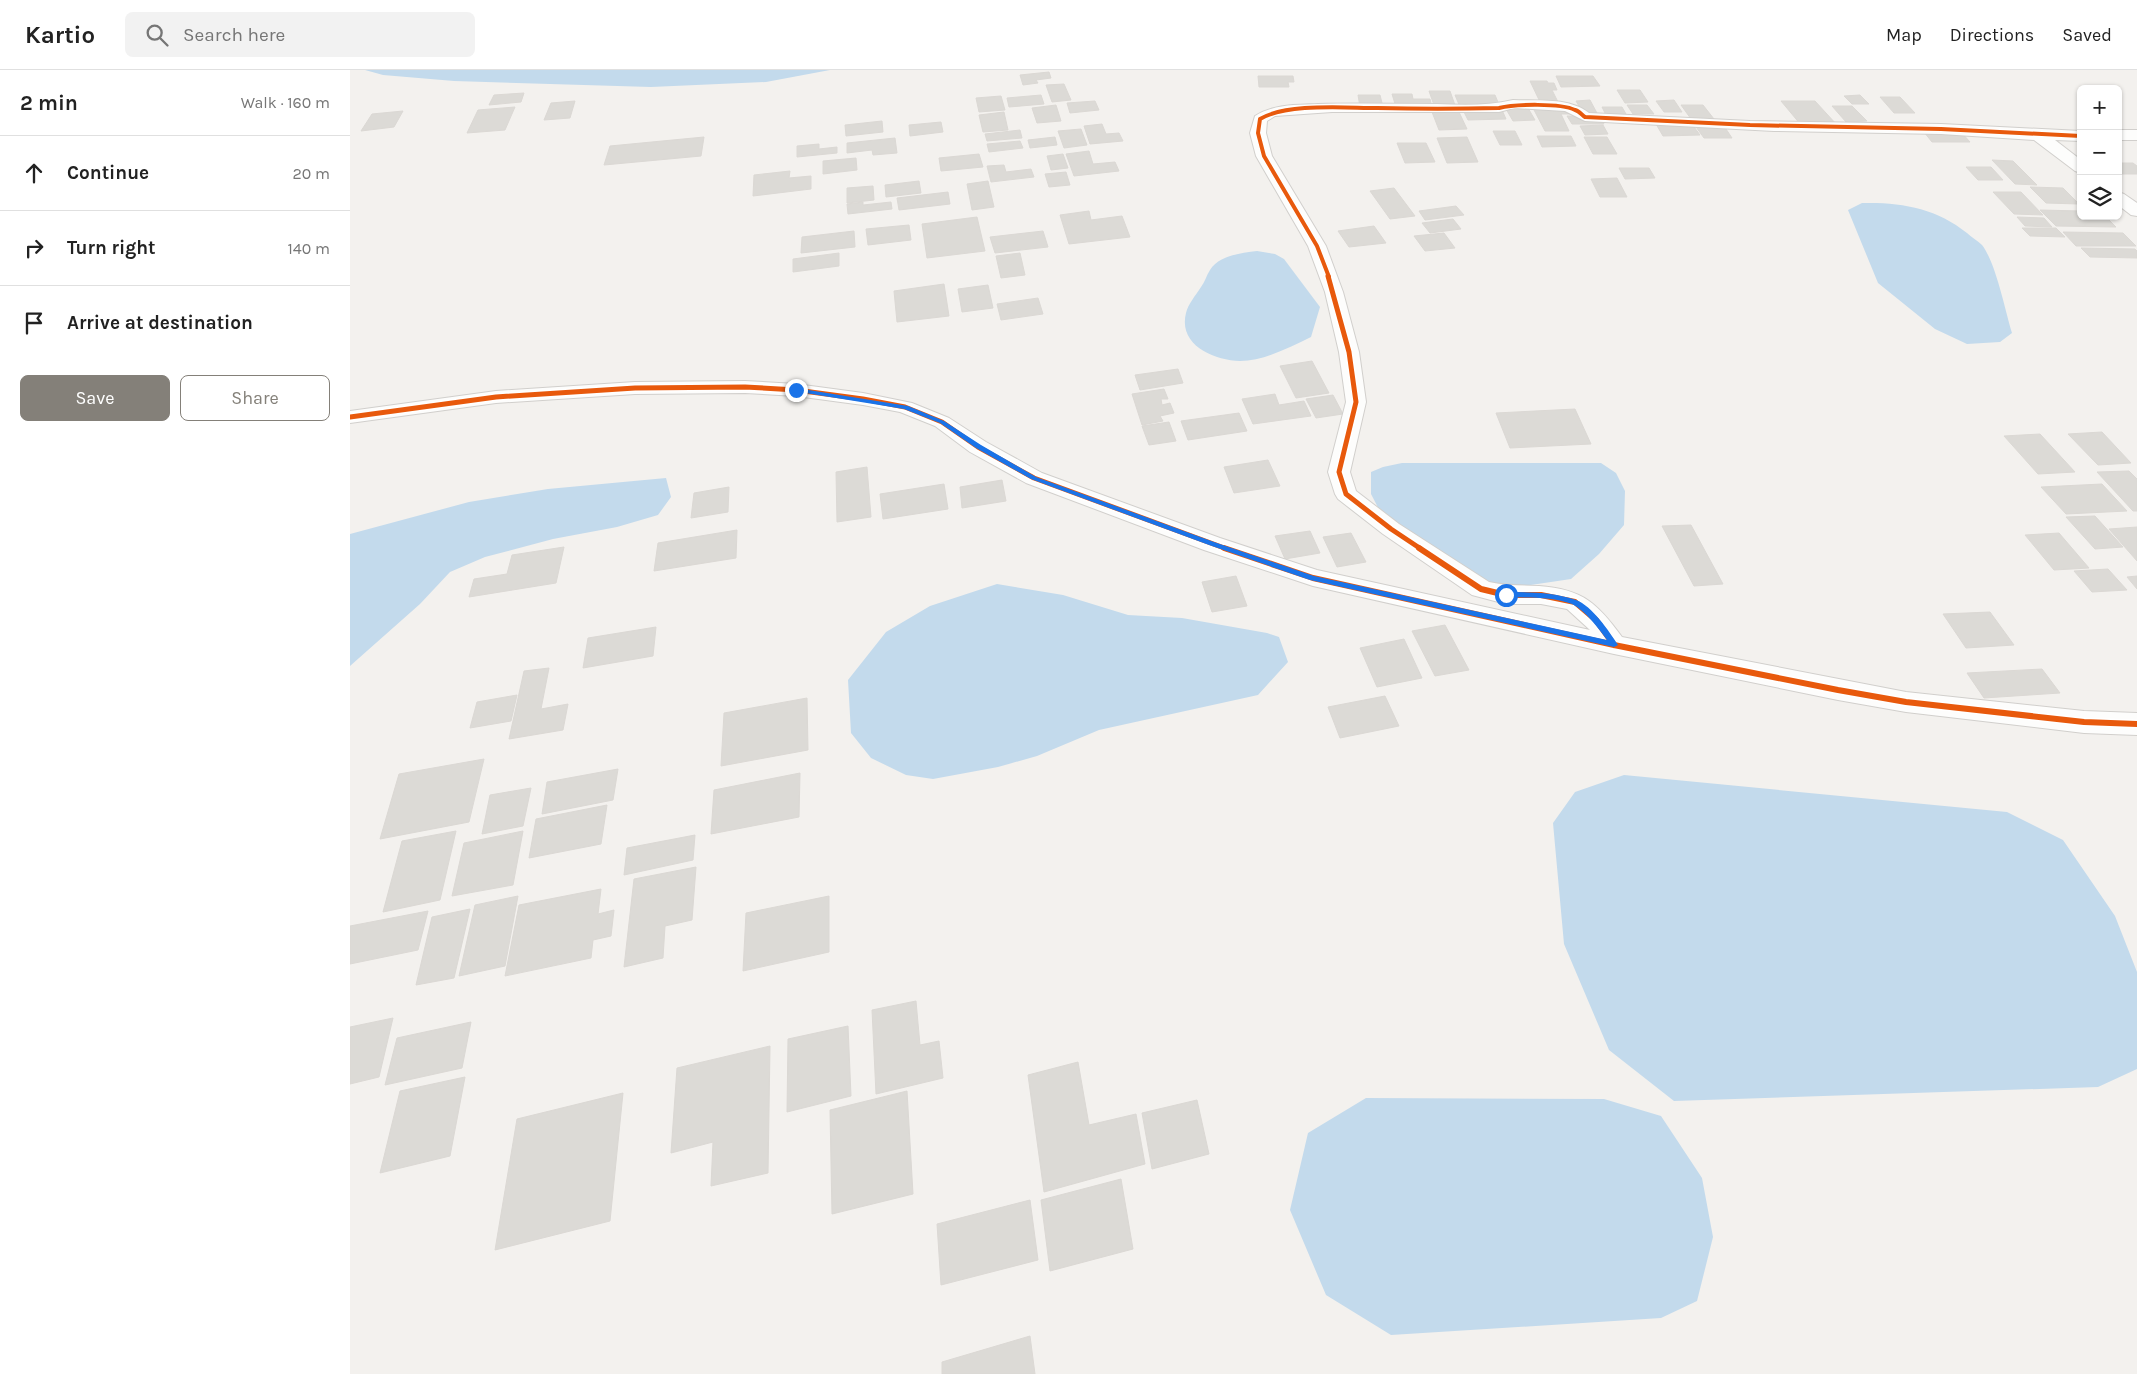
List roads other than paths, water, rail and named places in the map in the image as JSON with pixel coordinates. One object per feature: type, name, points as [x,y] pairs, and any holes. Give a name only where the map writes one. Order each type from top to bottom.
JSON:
[{"type":"street","points":[[1614,645],[1596,620],[1575,602],[1541,595],[1506,595],[1481,589],[1392,529],[1346,494],[1339,472],[1356,402],[1349,352],[1334,292],[1317,246],[1264,156],[1258,133],[1260,119],[1270,113],[1283,110],[1332,108],[1467,109],[1499,108],[1513,104],[1567,107],[1576,110],[1585,117],[1661,122],[1888,127],[2077,136]]},
{"type":"street","points":[[2122,135],[2137,134]]},
{"type":"street","points":[[2038,135],[2077,165]]},
{"type":"street","points":[[2122,200],[2137,211]]},
{"type":"street","points":[[350,417],[496,397],[635,388],[762,388],[796,390],[871,401],[905,407],[942,422],[978,447],[1034,478],[1212,544],[1305,576],[1614,645],[1772,678],[1906,702],[2084,722],[2137,724]]},
{"type":"water","points":[[365,70],[830,70],[766,82],[651,87],[454,81],[383,75]]},
{"type":"water","points":[[1862,203],[1904,205],[1930,212],[1955,224],[1982,245],[1992,263],[2012,333],[2000,342],[1967,344],[1935,329],[1878,283],[1848,210]]},
{"type":"water","points":[[1257,251],[1275,254],[1284,259],[1320,307],[1311,337],[1277,353],[1258,359],[1230,360],[1209,354],[1192,342],[1187,334],[1185,324],[1188,306],[1210,270],[1219,261],[1231,256]]},
{"type":"water","points":[[1402,463],[1601,463],[1616,473],[1625,491],[1624,525],[1599,554],[1571,579],[1498,590],[1385,521],[1371,494],[1371,472]]},
{"type":"water","points":[[666,478],[671,497],[658,515],[617,527],[553,539],[485,557],[450,572],[420,604],[350,666],[350,534],[469,502],[548,489]]},
{"type":"water","points":[[997,584],[1063,595],[1128,615],[1182,618],[1267,633],[1279,637],[1288,662],[1258,695],[1099,730],[1037,756],[998,767],[933,779],[906,775],[871,758],[851,733],[848,680],[886,632],[930,606]]},
{"type":"water","points":[[1624,775],[2007,812],[2063,840],[2115,916],[2137,972],[2137,1069],[2098,1087],[1674,1101],[1609,1050],[1564,944],[1553,823],[1575,792]]},
{"type":"water","points":[[1366,1098],[1604,1099],[1661,1116],[1702,1178],[1713,1237],[1697,1301],[1661,1318],[1391,1335],[1326,1295],[1290,1210],[1308,1133]]}]
